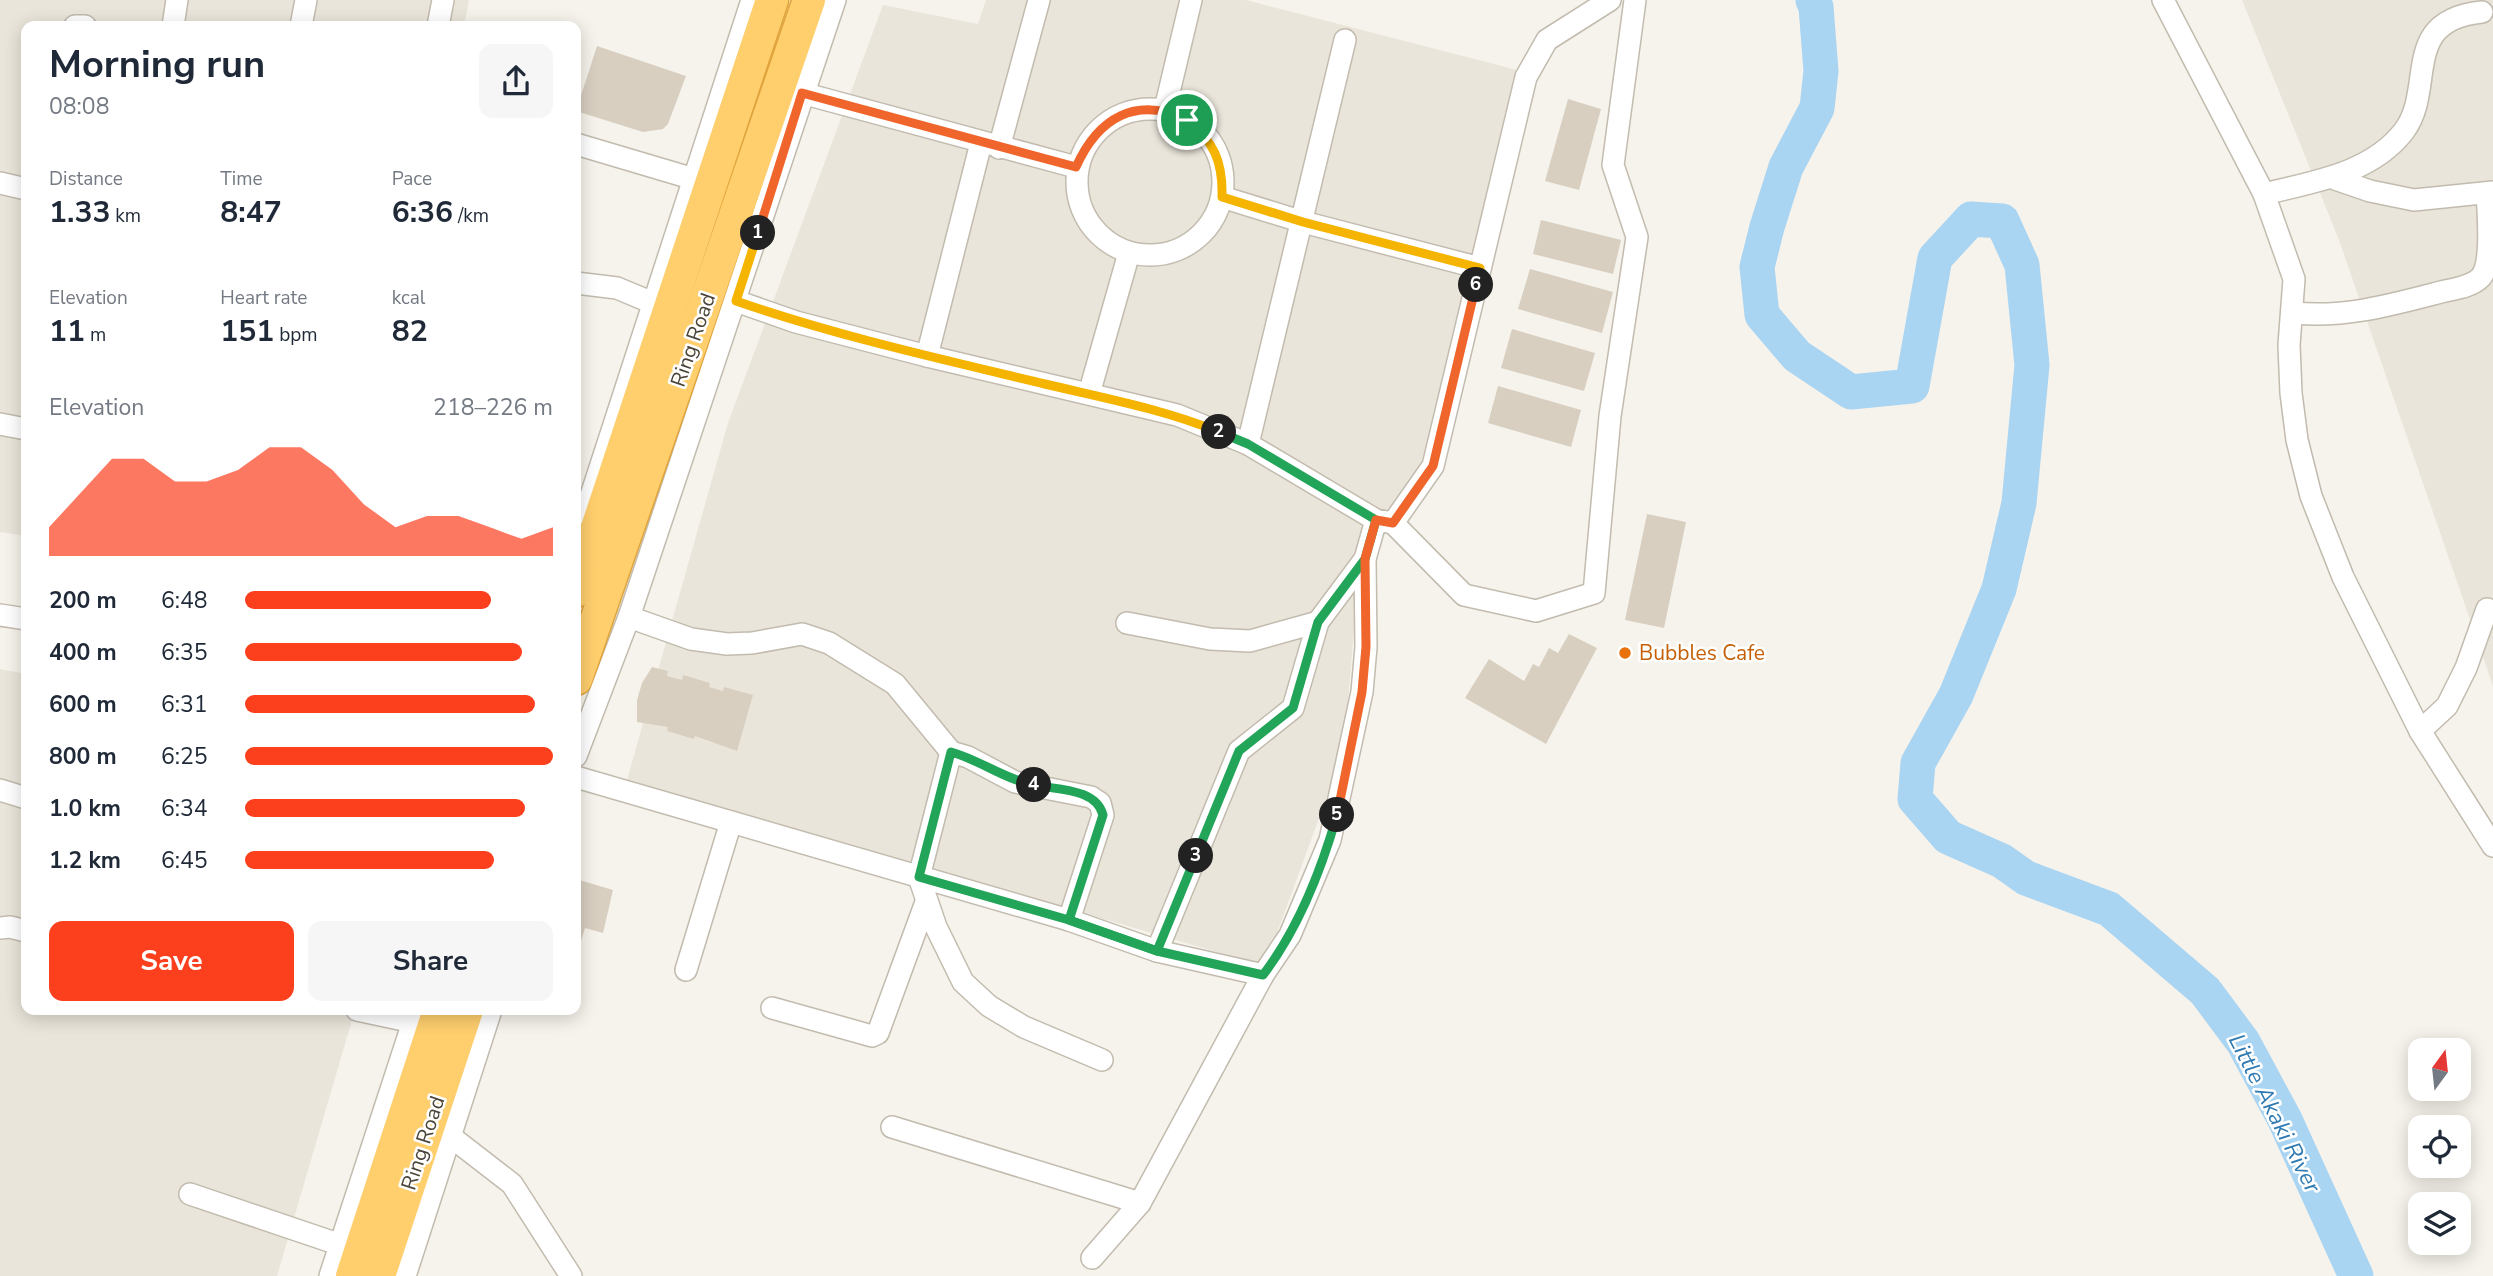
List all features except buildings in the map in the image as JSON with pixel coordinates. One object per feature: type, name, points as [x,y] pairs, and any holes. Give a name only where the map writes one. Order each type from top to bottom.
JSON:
[{"type":"highway","name":"Ring Road","points":[[581,576],[772,0]]},
{"type":"highway","name":"Ring Road","points":[[581,664],[809,0]]},
{"type":"highway","name":"Ring Road","points":[[352,1276],[423,1015]]},
{"type":"highway","name":"Ring Road","points":[[379,1276],[465,1015]]},
{"type":"street","points":[[174,21],[177,0]]},
{"type":"street","points":[[302,21],[306,0]]},
{"type":"street","points":[[439,21],[443,0]]},
{"type":"street","points":[[581,525],[752,0]]},
{"type":"street","points":[[581,743],[629,617],[835,0]]},
{"type":"street","points":[[928,356],[990,146],[1040,0]]},
{"type":"street","points":[[1165,109],[1191,0]]},
{"type":"street","points":[[1157,951],[1239,751],[1293,708],[1318,622],[1365,559],[1384,522],[1433,466],[1526,77],[1547,40],[1610,0]]},
{"type":"street","points":[[736,301],[796,321],[928,356],[1177,415],[1248,444],[1384,522],[1464,595],[1536,611],[1594,593],[1610,416],[1637,237],[1613,165],[1635,0]]},
{"type":"street","points":[[2163,0],[2264,194],[2294,279],[2294,313],[2289,345],[2291,393],[2297,440],[2311,496],[2343,578],[2420,731],[2493,846]]},
{"type":"street","points":[[2264,194],[2335,179],[2380,153],[2405,130],[2415,102],[2425,51],[2436,32],[2463,14],[2482,12]]},
{"type":"street","points":[[1248,444],[1345,40]]},
{"type":"street","points":[[802,93],[990,146],[1076,167]]},
{"type":"street","points":[[1144,109],[1165,109],[1187,120],[1211,143],[1223,174],[1222,197],[1213,219],[1198,238],[1177,251],[1153,256],[1129,253],[1108,243],[1092,228],[1080,208],[1076,167],[1087,142],[1102,126],[1122,114],[1144,109]]},
{"type":"street","points":[[581,146],[694,180]]},
{"type":"street","points":[[2294,313],[2323,316],[2371,311],[2465,286],[2481,278],[2488,262],[2490,192],[2414,200],[2370,191],[2335,179]]},
{"type":"street","points":[[0,183],[21,188]]},
{"type":"street","points":[[1222,197],[1303,222],[1480,268]]},
{"type":"street","points":[[1090,394],[1129,253]]},
{"type":"street","points":[[581,284],[617,288],[653,303]]},
{"type":"street","points":[[0,424],[21,428]]},
{"type":"street","points":[[1092,1258],[1140,1203],[1263,975],[1290,935],[1304,906],[1338,812],[1362,692],[1366,647],[1365,559]]},
{"type":"street","points":[[2420,731],[2447,706],[2466,668],[2487,609]]},
{"type":"street","points":[[0,615],[21,618]]},
{"type":"street","points":[[629,617],[691,639],[727,644],[752,643],[802,634],[829,643],[895,684],[951,752],[968,757],[1015,782],[1091,797],[1100,803],[1103,815],[1069,920]]},
{"type":"street","points":[[1127,623],[1210,639],[1250,640],[1318,622]]},
{"type":"street","points":[[951,752],[919,877],[926,902],[963,982],[989,1006],[1024,1027],[1102,1060]]},
{"type":"street","points":[[581,777],[1069,920],[1157,951],[1263,975]]},
{"type":"street","points":[[0,790],[21,796]]},
{"type":"street","points":[[686,970],[731,822]]},
{"type":"street","points":[[772,1008],[872,1036],[878,1033],[926,902]]},
{"type":"street","points":[[0,928],[21,930]]},
{"type":"street","points":[[330,1276],[423,1015]]},
{"type":"street","points":[[405,1276],[489,1015]]},
{"type":"street","points":[[892,1127],[1140,1203]]},
{"type":"street","points":[[450,1136],[512,1184],[571,1276]]},
{"type":"street","points":[[190,1194],[341,1245]]},
{"type":"shaded area","points":[[0,0],[469,0],[465,21],[21,21],[21,535],[0,532]]},
{"type":"shaded area","points":[[986,0],[1246,0],[1517,70],[1423,458],[1358,581],[1344,750],[1265,966],[627,780],[728,423],[883,5],[978,24]]},
{"type":"shaded area","points":[[2242,0],[2493,0],[2493,686],[2339,240]]},
{"type":"shaded area","points":[[0,669],[21,673],[21,1015],[354,1015],[277,1276],[0,1276]]},
{"type":"waterway","name":"Little Akaki River","points":[[1813,0],[1816,7],[1821,71],[1817,108],[1786,167],[1767,227],[1757,267],[1762,315],[1797,356],[1851,392],[1912,386],[1935,258],[1971,219],[2002,221],[2022,265],[2032,365],[2019,503],[1999,589],[1956,695],[1918,763],[1915,799],[1948,837],[2002,861],[2026,878],[2109,909],[2205,991],[2243,1042],[2285,1120],[2356,1276]]},
{"type":"place","name":"Bubbles Cafe","points":[[1625,653]]},
{"type":"route","points":[[1187,120],[1165,109],[1144,109],[1122,114],[1102,126],[1087,142],[1076,167],[802,93],[736,301],[796,321],[928,356],[1177,415],[1248,444],[1376,520],[1365,559],[1318,622],[1308,648],[1293,708],[1239,751],[1157,951],[1069,920],[919,877],[951,752],[968,757],[1015,782],[1091,797],[1100,803],[1103,815],[1069,920],[1157,951],[1263,975],[1290,935],[1304,906],[1338,812],[1362,692],[1366,647],[1363,587],[1365,559],[1376,520],[1393,523],[1433,466],[1480,268],[1303,222],[1222,197],[1223,174],[1217,153],[1205,134],[1187,120]]}]
